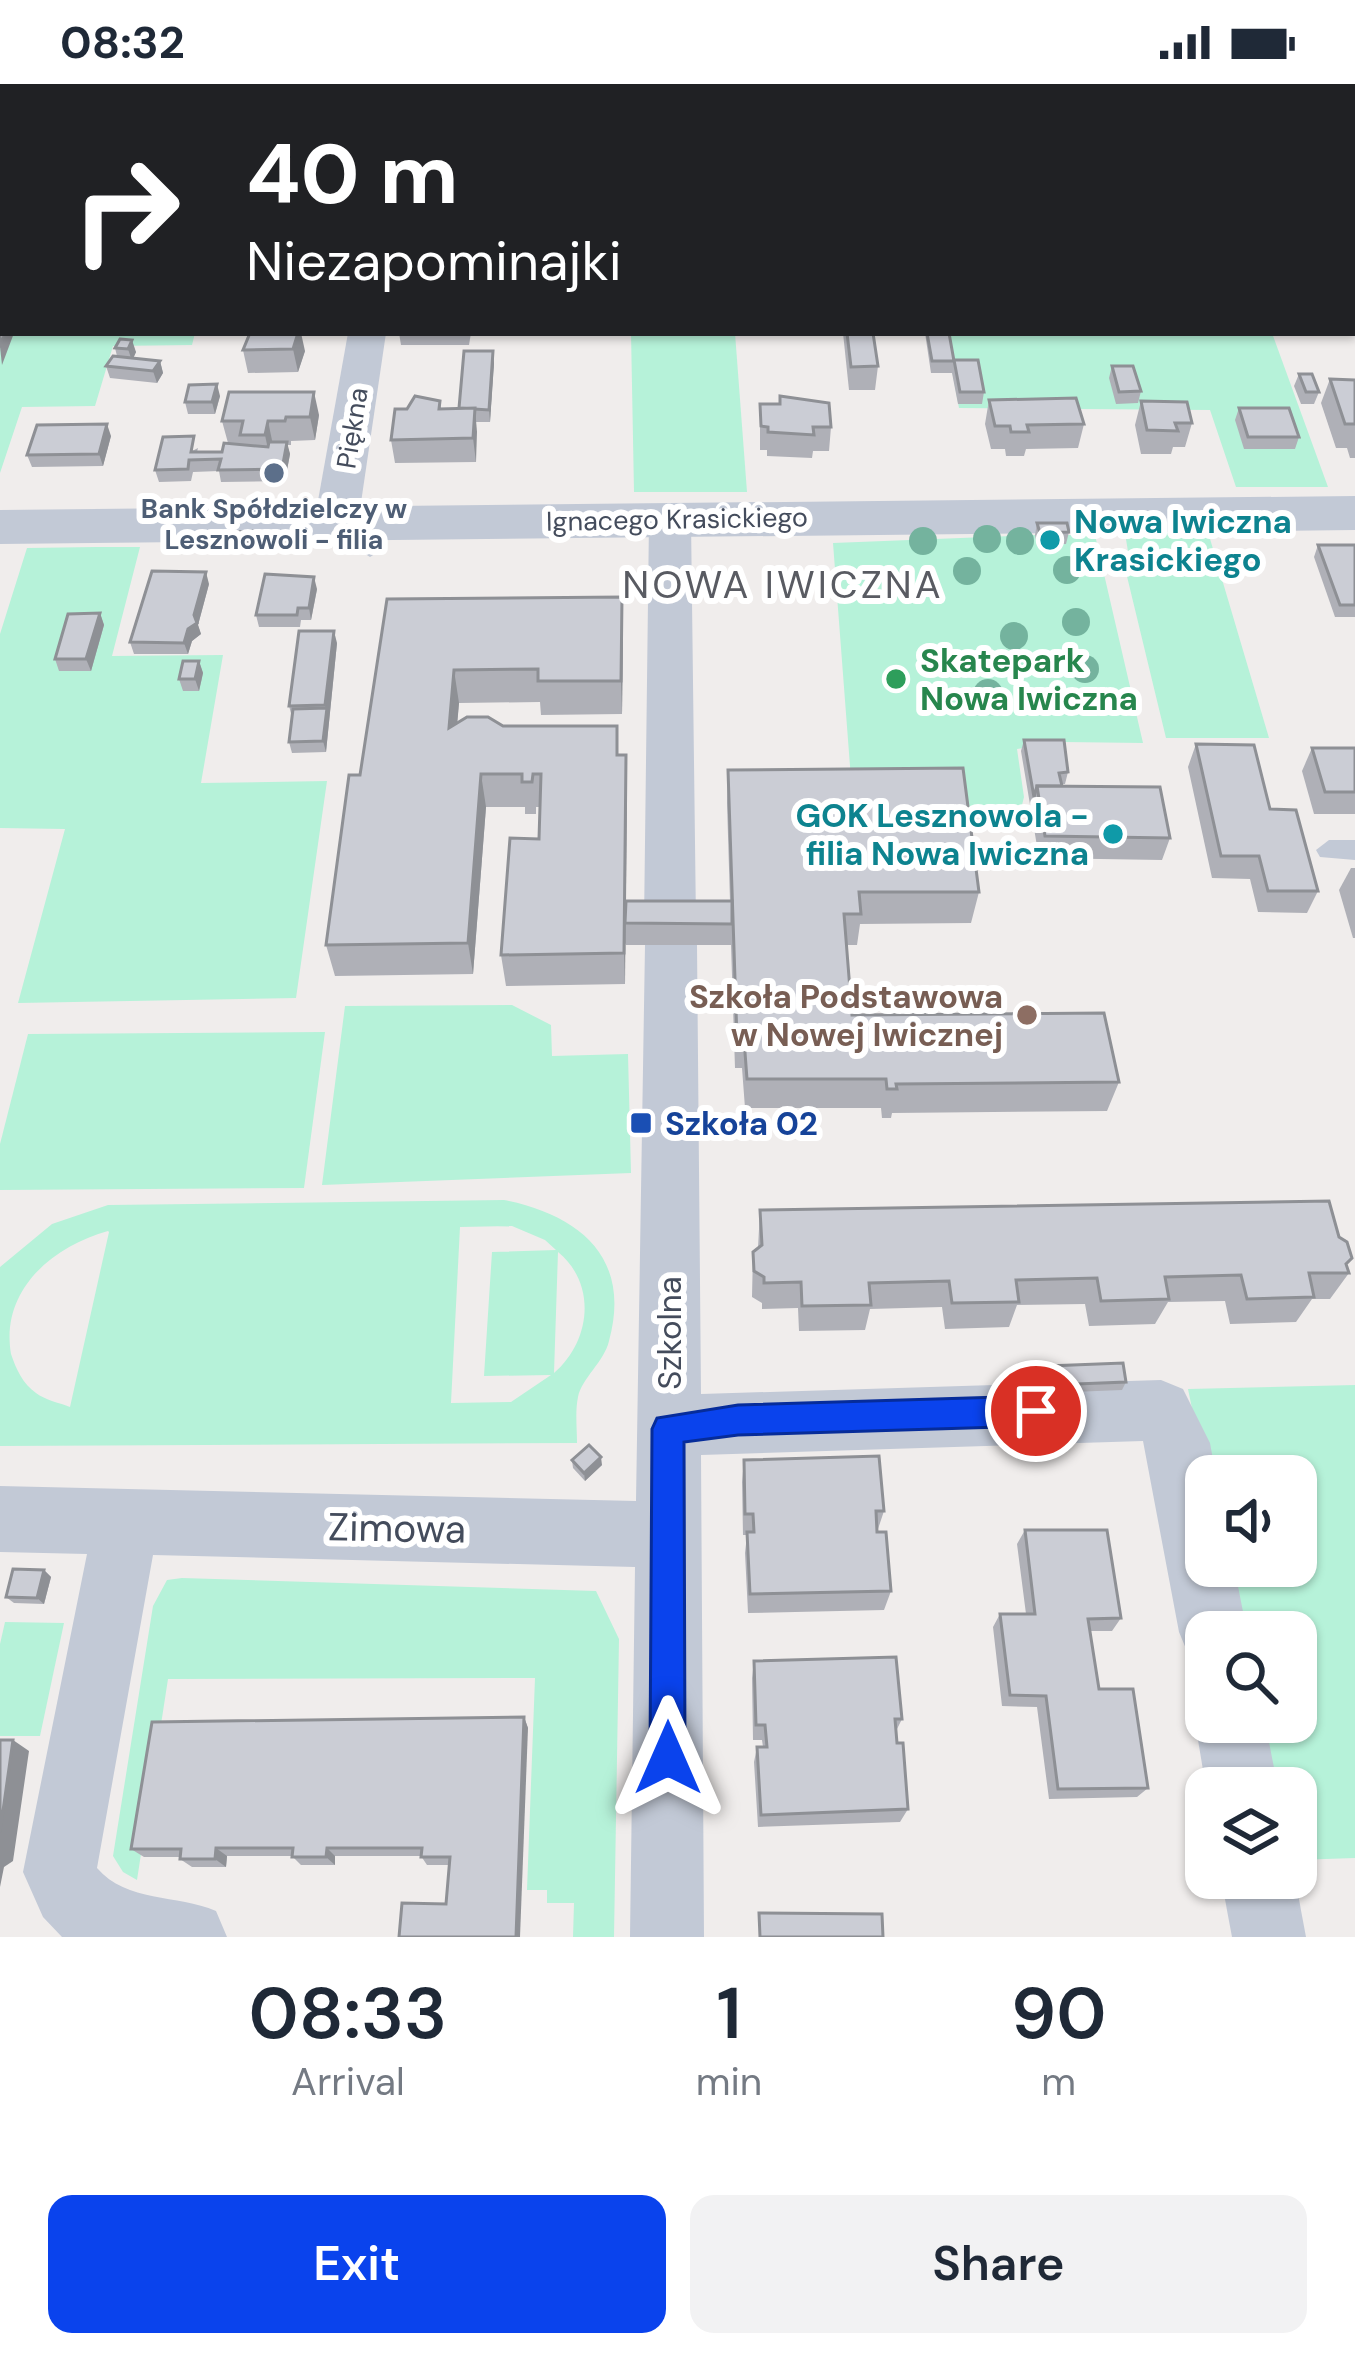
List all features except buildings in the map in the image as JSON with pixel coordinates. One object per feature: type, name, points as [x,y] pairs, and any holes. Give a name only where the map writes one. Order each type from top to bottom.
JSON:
[{"type":"street","name":"Piękna","points":[[360,532],[367,336]]},
{"type":"street","name":"Ignacego Krasickiego","points":[[0,527],[360,532],[670,520],[1355,513]]},
{"type":"street","name":"Szkolna","points":[[667,1937],[670,520]]},
{"type":"street","points":[[668,1429],[738,1420],[1161,1410],[1178,1443],[1209,1611]]},
{"type":"street","name":"Zimowa","points":[[0,1519],[668,1535]]},
{"type":"street","points":[[126,1521],[60,1872],[68,1895],[113,1927],[190,1937]]},
{"type":"street","points":[[1262,1899],[1269,1937]]},
{"type":"green space","points":[[0,336],[194,336],[192,345],[113,346],[95,406],[22,407],[0,473]]},
{"type":"green space","points":[[631,336],[735,336],[747,492],[634,492]]},
{"type":"green space","points":[[946,336],[1273,336],[1328,487],[1236,487],[1210,410],[959,408]]},
{"type":"green space","points":[[1208,532],[1269,738],[1166,738],[1124,564],[1130,564],[1125,533]]},
{"type":"green space","points":[[1035,535],[1037,545],[1064,535],[1095,535],[1143,743],[1064,742],[1017,749],[1024,797],[1021,809],[957,808],[851,779],[833,543]]},
{"type":"green space","points":[[140,547],[112,656],[223,655],[201,783],[327,781],[296,998],[18,1003],[65,829],[0,828],[0,634],[27,548]]},
{"type":"green space","points":[[512,1005],[551,1025],[552,1056],[628,1054],[631,1173],[322,1185],[345,1006]]},
{"type":"green space","points":[[325,1032],[304,1188],[0,1190],[0,1144],[28,1034]]},
{"type":"green space","points":[[504,1200],[555,1217],[593,1245],[606,1263],[613,1286],[609,1341],[578,1397],[577,1443],[0,1446],[0,1267],[52,1224],[108,1205]],"holes":[[[512,1226],[556,1250],[492,1252],[484,1376],[551,1375],[511,1402],[451,1403],[460,1227]],[[109,1232],[70,1407],[40,1395],[24,1381],[11,1354],[10,1331],[14,1309],[35,1274],[88,1238]],[[558,1252],[579,1280],[584,1312],[576,1345],[554,1373]]]},
{"type":"green space","points":[[1355,1385],[1355,1858],[1317,1859],[1317,1767],[1265,1767],[1260,1743],[1317,1743],[1317,1611],[1233,1611],[1228,1587],[1317,1587],[1317,1455],[1202,1455],[1188,1389]]},
{"type":"green space","points":[[167,1580],[596,1591],[619,1639],[614,1937],[573,1937],[574,1903],[547,1903],[547,1890],[527,1890],[535,1678],[168,1679],[137,1880],[123,1872],[113,1856],[153,1606]]},
{"type":"green space","points":[[5,1622],[64,1623],[40,1736],[0,1736],[0,1644]]},
{"type":"place","name":"Bank Spółdzielczy w Lesznowoli - filia","points":[[274,473]]},
{"type":"place","name":"Nowa Iwiczna Krasickiego","points":[[1050,540]]},
{"type":"place","name":"Skatepark Nowa Iwiczna","points":[[896,679]]},
{"type":"place","name":"GOK Lesznowola - filia Nowa Iwiczna","points":[[1113,834]]},
{"type":"place","name":"Szkoła Podstawowa w Nowej Iwicznej","points":[[1027,1015]]},
{"type":"place","name":"Szkoła 02","points":[[641,1123]]},
{"type":"district","name":"NOWA IWICZNA","points":[[783,584]]},
{"type":"route","points":[[668,1758],[668,1429],[738,1420],[1036,1411]]}]
